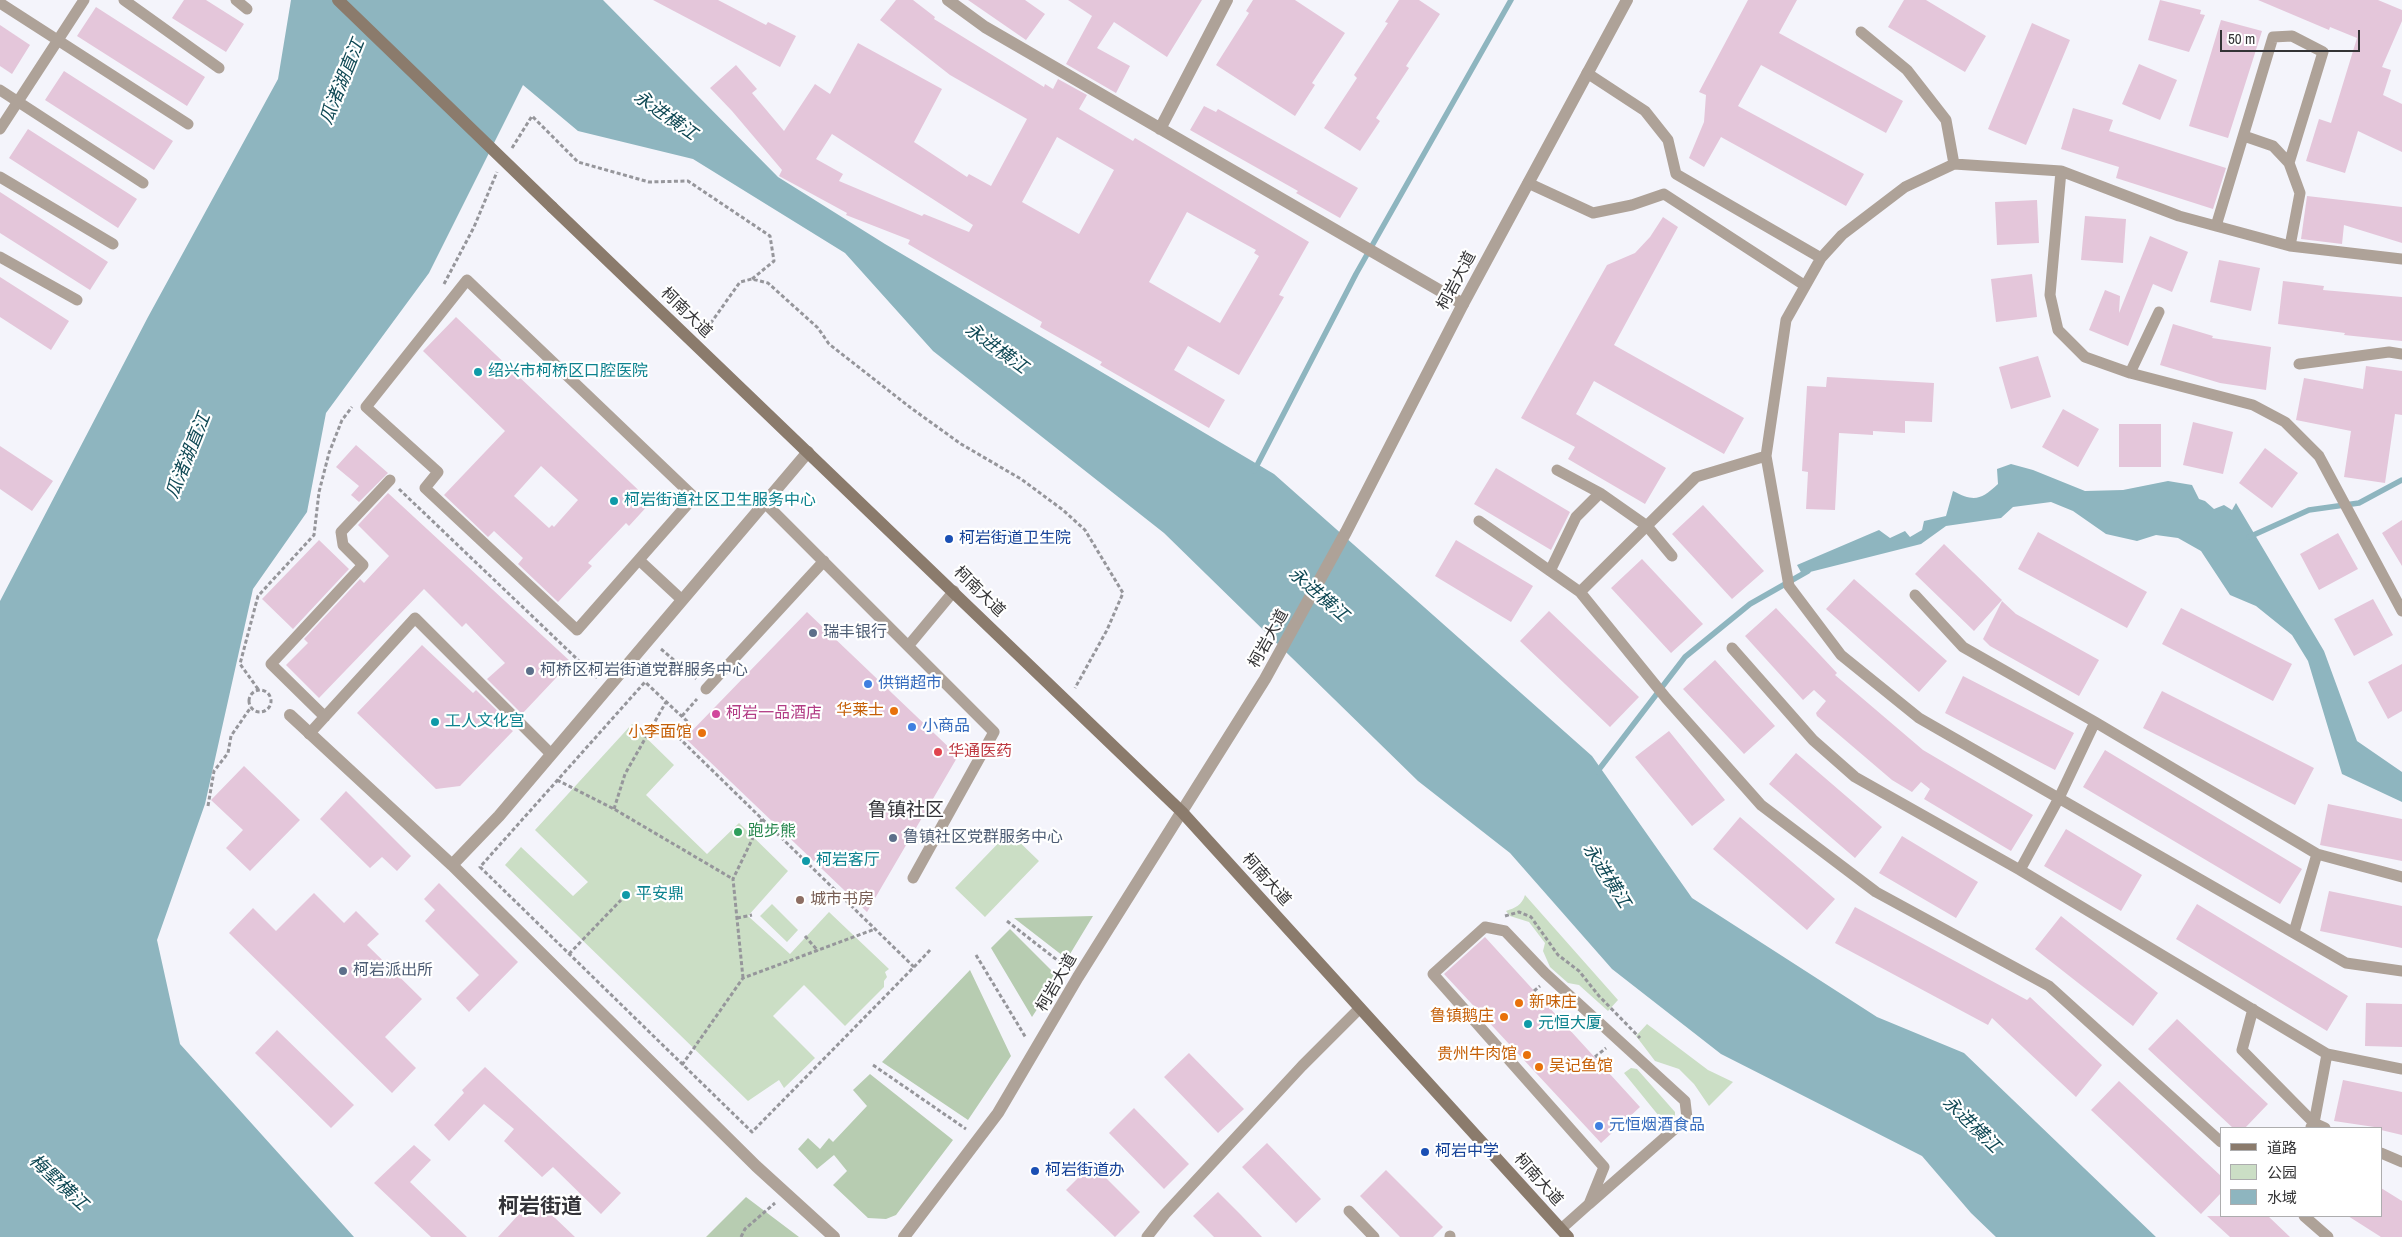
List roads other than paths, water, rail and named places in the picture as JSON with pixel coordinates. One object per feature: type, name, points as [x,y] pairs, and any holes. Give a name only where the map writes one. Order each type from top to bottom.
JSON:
[{"type":"main road","name":"柯南大道","points":[[338,0],[1068,700],[1182,812],[1564,1233]]},
{"type":"street","points":[[948,0],[985,27],[1463,304]]},
{"type":"street","points":[[1160,129],[1227,0]]},
{"type":"street","name":"柯岩大道","points":[[904,1237],[998,1113],[1078,977],[1265,679],[1346,532],[1463,304],[1627,0]]},
{"type":"street","points":[[452,866],[499,816],[609,688],[681,599],[808,452]]},
{"type":"street","points":[[290,715],[452,866],[670,1082],[834,1237]]},
{"type":"lane","points":[[0,129],[84,0]]},
{"type":"lane","points":[[124,0],[219,68]]},
{"type":"lane","points":[[236,0],[248,9]]},
{"type":"lane","points":[[0,3],[188,124]]},
{"type":"lane","points":[[1861,32],[1907,70],[1946,120],[1954,164]]},
{"type":"lane","points":[[2216,226],[2273,37],[2292,36],[2323,52],[2290,163]]},
{"type":"lane","points":[[1587,73],[1646,111],[1668,140],[1676,174],[1821,258]]},
{"type":"lane","points":[[0,90],[143,183]]},
{"type":"lane","points":[[2244,136],[2273,146],[2290,163],[2300,193],[2290,246]]},
{"type":"lane","points":[[2402,259],[2290,246],[2179,216],[2060,171],[1954,164],[1905,187],[1842,235],[1821,258],[1804,285],[1786,320],[1766,456],[1788,586],[1841,655],[1919,718],[2346,962],[2402,971]]},
{"type":"lane","points":[[2060,171],[2050,295],[2058,330],[2085,357],[2130,373],[2253,405],[2285,422],[2319,456],[2402,611]]},
{"type":"lane","points":[[0,177],[113,244]]},
{"type":"lane","points":[[1528,183],[1593,213],[1632,205],[1664,194],[1804,285]]},
{"type":"lane","points":[[0,257],[77,300]]},
{"type":"lane","points":[[467,280],[694,497],[639,560],[577,630],[425,488],[438,472],[366,407],[467,280]]},
{"type":"lane","points":[[2130,373],[2158,312]]},
{"type":"lane","points":[[2299,364],[2389,352],[2402,354]]},
{"type":"lane","points":[[1580,592],[1696,477],[1766,456]]},
{"type":"lane","points":[[1558,470],[1600,494],[1646,526],[1672,556]]},
{"type":"lane","points":[[325,717],[271,664],[363,565],[342,545],[341,532],[390,480]]},
{"type":"lane","points":[[1550,571],[1576,517],[1600,494]]},
{"type":"lane","points":[[764,502],[910,645],[994,732],[913,878]]},
{"type":"lane","points":[[1479,521],[1580,592],[1666,698],[1761,805],[1876,892],[2049,986],[2220,1141]]},
{"type":"lane","points":[[639,560],[681,599]]},
{"type":"lane","points":[[706,688],[824,561]]},
{"type":"lane","points":[[910,645],[954,591]]},
{"type":"lane","points":[[1915,595],[1963,647],[2095,722],[2317,854],[2402,877]]},
{"type":"lane","points":[[310,734],[415,618],[551,754]]},
{"type":"lane","points":[[1732,648],[1813,740],[1855,777],[2020,870],[2327,1054],[2402,1068]]},
{"type":"lane","points":[[2020,870],[2059,798],[2095,722]]},
{"type":"lane","points":[[2294,932],[2317,854]]},
{"type":"lane","points":[[1564,1233],[1589,1204],[1687,1118],[1685,1101],[1545,973],[1505,931],[1485,927],[1433,974],[1604,1167],[1589,1204]]},
{"type":"lane","points":[[1147,1237],[1165,1214],[1302,1066],[1360,1008]]},
{"type":"lane","points":[[2253,1009],[2242,1050],[2312,1126]]},
{"type":"lane","points":[[2312,1126],[2327,1054]]},
{"type":"lane","points":[[2382,1153],[2402,1162]]},
{"type":"lane","points":[[1349,1211],[1374,1237]]},
{"type":"lane","points":[[2305,1217],[2328,1237]]},
{"type":"water","points":[[291,0],[603,0],[778,177],[885,244],[1274,474],[1592,756],[1692,898],[1877,1017],[1964,1053],[2156,1237],[1996,1237],[1971,1213],[1922,1156],[1721,1054],[1612,969],[1510,853],[1418,781],[1164,533],[933,351],[845,253],[693,159],[578,131],[523,85],[429,273],[326,413],[307,512],[253,589],[205,804],[157,940],[180,1044],[354,1237],[0,1237],[0,601],[148,317],[278,79]]},
{"type":"water","points":[[2011,464],[2033,470],[2085,491],[2123,490],[2168,481],[2192,485],[2199,499],[2205,501],[2214,509],[2224,505],[2232,510],[2236,503],[2324,651],[2357,741],[2402,772],[2402,802],[2342,774],[2308,661],[2292,635],[2256,606],[2230,595],[2201,551],[2178,538],[2156,535],[2137,541],[2106,534],[2073,511],[2051,502],[2013,507],[2001,518],[1946,526],[1921,544],[1802,574],[1797,565],[1879,530],[1890,538],[1905,531],[1910,537],[1922,530],[1924,521],[1946,516],[1953,491],[1966,497],[1977,498],[1982,496],[1998,484],[1997,469]]},
{"type":"waterway","points":[[1254,471],[1356,274],[1511,0]]},
{"type":"waterway","points":[[2249,537],[2309,510],[2359,503],[2402,480]]},
{"type":"waterway","points":[[1597,772],[1685,657],[1750,604],[1808,571]]},
{"type":"place","name":"绍兴市柯桥区口腔医院","points":[[478,372]]},
{"type":"place","name":"柯岩街道社区卫生服务中心","points":[[614,501]]},
{"type":"place","name":"柯岩街道卫生院","points":[[949,539]]},
{"type":"place","name":"瑞丰银行","points":[[813,633]]},
{"type":"place","name":"柯桥区柯岩街道党群服务中心","points":[[530,671]]},
{"type":"place","name":"供销超市","points":[[868,684]]},
{"type":"place","name":"华莱士","points":[[894,711]]},
{"type":"place","name":"柯岩一品酒店","points":[[716,714]]},
{"type":"place","name":"工人文化宫","points":[[435,722]]},
{"type":"place","name":"小商品","points":[[912,727]]},
{"type":"place","name":"小李面馆","points":[[702,733]]},
{"type":"place","name":"华通医药","points":[[938,752]]},
{"type":"place","name":"跑步熊","points":[[738,832]]},
{"type":"place","name":"鲁镇社区党群服务中心","points":[[893,838]]},
{"type":"place","name":"柯岩客厅","points":[[806,861]]},
{"type":"place","name":"平安鼎","points":[[626,895]]},
{"type":"place","name":"城市书房","points":[[800,900]]},
{"type":"place","name":"柯岩派出所","points":[[343,971]]},
{"type":"place","name":"新味庄","points":[[1519,1003]]},
{"type":"place","name":"鲁镇鹅庄","points":[[1504,1017]]},
{"type":"place","name":"元恒大厦","points":[[1528,1024]]},
{"type":"place","name":"贵州牛肉馆","points":[[1527,1055]]},
{"type":"place","name":"吴记鱼馆","points":[[1539,1067]]},
{"type":"place","name":"元恒烟酒食品","points":[[1599,1126]]},
{"type":"place","name":"柯岩中学","points":[[1425,1152]]},
{"type":"place","name":"柯岩街道办","points":[[1035,1171]]},
{"type":"district","name":"鲁镇社区","points":[[906,811]]},
{"type":"district","name":"柯岩街道","points":[[540,1207]]},
{"type":"water label","name":"瓜渚湖直江","points":[[343,82]]},
{"type":"water label","name":"永进横江","points":[[665,116]]},
{"type":"water label","name":"永进横江","points":[[996,349]]},
{"type":"water label","name":"瓜渚湖直江","points":[[189,456]]},
{"type":"water label","name":"永进横江","points":[[1318,595]]},
{"type":"water label","name":"永进横江","points":[[1606,876]]},
{"type":"water label","name":"永进横江","points":[[1971,1125]]},
{"type":"water label","name":"梅墅横江","points":[[58,1183]]}]
